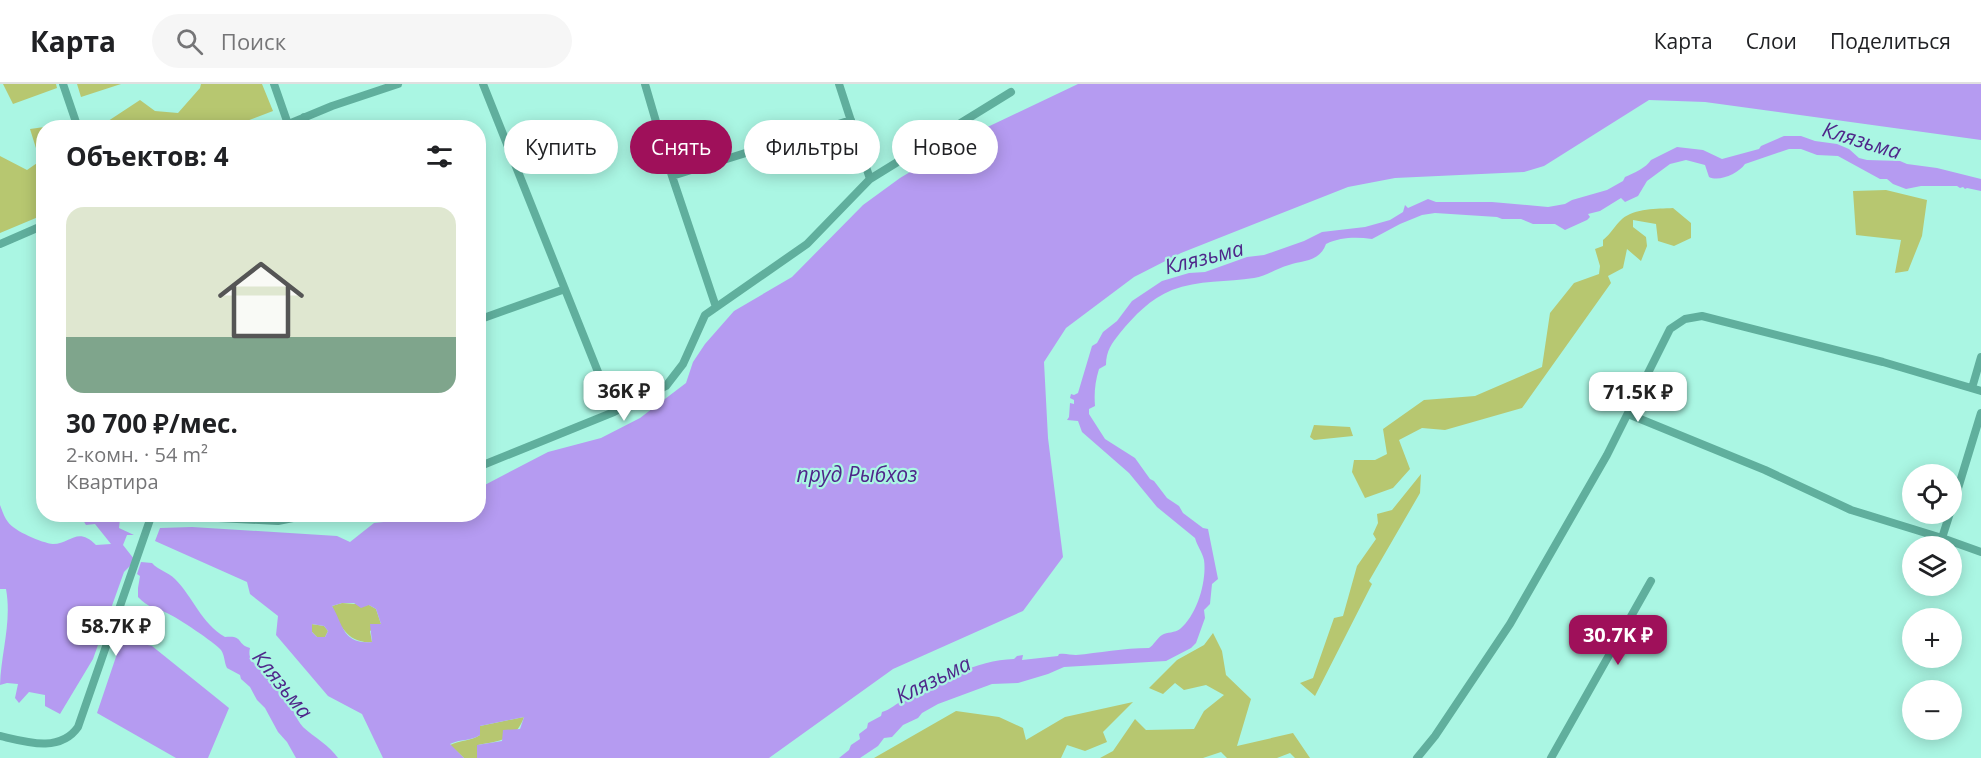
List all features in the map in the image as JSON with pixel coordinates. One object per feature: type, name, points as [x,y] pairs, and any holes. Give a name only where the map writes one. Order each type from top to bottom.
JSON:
[{"type":"street","points":[[63,84],[75,120]]},
{"type":"street","points":[[274,84],[287,120]]},
{"type":"street","points":[[297,120],[398,84]]},
{"type":"street","points":[[483,84],[615,412]]},
{"type":"street","points":[[645,84],[672,176],[716,307]]},
{"type":"street","points":[[839,84],[851,120]]},
{"type":"street","points":[[486,463],[615,412],[666,387],[683,364],[705,315],[807,244],[870,179],[1011,92]]},
{"type":"street","points":[[672,176],[744,153]]},
{"type":"street","points":[[868,174],[870,179]]},
{"type":"street","points":[[0,244],[36,228]]},
{"type":"street","points":[[486,318],[565,288]]},
{"type":"street","points":[[1417,758],[1435,736],[1510,624],[1607,455],[1670,329],[1686,319],[1702,316],[1883,362],[1981,391]]},
{"type":"street","points":[[1972,388],[1981,357]]},
{"type":"street","points":[[1962,475],[1981,413]]},
{"type":"street","points":[[1628,414],[1765,471],[1851,510],[1936,536]]},
{"type":"street","points":[[0,736],[27,742],[53,744],[71,737],[78,728],[149,522]]},
{"type":"street","points":[[1962,545],[1981,552]]},
{"type":"street","points":[[1551,758],[1651,581]]},
{"type":"green space","points":[[3,84],[56,84],[57,88],[13,104]]},
{"type":"green space","points":[[77,84],[121,84],[81,97]]},
{"type":"green space","points":[[201,84],[262,84],[273,111],[249,120],[110,120],[140,100],[155,111],[178,113]]},
{"type":"green space","points":[[36,128],[36,148],[30,129]]},
{"type":"green space","points":[[0,156],[27,170],[36,164],[36,218],[0,233]]},
{"type":"green space","points":[[1886,190],[1927,200],[1922,236],[1908,271],[1895,273],[1901,240],[1856,235],[1853,191]]},
{"type":"green space","points":[[1673,208],[1691,223],[1691,238],[1674,246],[1658,241],[1656,224],[1633,220],[1633,227],[1646,237],[1647,246],[1641,261],[1627,249],[1623,268],[1608,276],[1611,283],[1522,408],[1445,430],[1422,428],[1399,440],[1410,469],[1393,488],[1365,498],[1352,472],[1354,460],[1375,460],[1387,454],[1383,429],[1424,400],[1475,396],[1542,367],[1550,313],[1574,283],[1599,274],[1600,266],[1595,249],[1603,246],[1603,240],[1627,215],[1646,210]]},
{"type":"green space","points":[[1314,425],[1350,427],[1353,436],[1314,440],[1310,437]]},
{"type":"green space","points":[[1421,474],[1420,493],[1369,581],[1372,584],[1315,696],[1300,683],[1313,678],[1334,618],[1343,616],[1357,566],[1376,539],[1373,534],[1378,523],[1377,514],[1392,510]]},
{"type":"green space","points":[[342,603],[369,605],[376,609],[381,624],[370,631],[372,642],[357,640],[341,626],[332,606]]},
{"type":"green space","points":[[311,624],[324,626],[328,631],[325,637],[317,637],[312,632]]},
{"type":"green space","points":[[1213,633],[1222,651],[1226,675],[1251,699],[1237,746],[1293,733],[1310,758],[1295,758],[1290,753],[1277,758],[1227,758],[1221,752],[1203,758],[1100,758],[1113,751],[1135,719],[1146,730],[1194,729],[1204,711],[1224,695],[1206,685],[1184,690],[1175,683],[1163,694],[1149,688],[1177,660],[1204,645]]},
{"type":"green space","points":[[1133,702],[1103,732],[1107,742],[1085,751],[1067,745],[1061,758],[874,758],[956,711],[999,717],[1023,728],[1026,740],[1065,717]]},
{"type":"green space","points":[[524,717],[517,731],[512,735],[478,745],[477,758],[464,758],[450,745],[480,735],[480,726]]},
{"type":"water","name":"пруд Рыбхоз","points":[[1078,84],[1981,84],[1981,140],[1705,102],[1649,100],[1544,166],[1524,172],[1395,178],[1348,187],[1181,253],[1134,277],[1066,328],[1044,362],[1048,438],[1063,557],[1023,611],[893,669],[769,758],[477,758],[477,745],[502,741],[503,730],[520,729],[524,717],[480,726],[480,735],[450,744],[464,758],[383,758],[362,714],[328,696],[276,635],[278,616],[250,594],[247,582],[155,541],[160,528],[192,527],[337,536],[350,542],[374,523],[486,522],[486,484],[548,452],[601,438],[640,418],[686,383],[693,362],[705,344],[734,311],[792,277],[863,205],[907,174],[998,174],[998,122]],"holes":[[[354,603],[361,608],[369,605],[376,609],[381,624],[370,624],[372,642],[362,642],[349,636],[332,606]],[[312,624],[324,626],[328,631],[325,637],[317,637],[312,632]]]},
{"type":"water","points":[[1784,136],[1801,136],[1815,141],[1837,144],[1849,149],[1859,158],[1867,160],[1900,161],[1981,179],[1981,191],[1957,186],[1921,186],[1906,189],[1887,179],[1880,179],[1838,156],[1817,155],[1801,149],[1789,149],[1745,164],[1733,174],[1723,178],[1709,177],[1705,165],[1686,160],[1670,164],[1647,181],[1638,196],[1625,202],[1621,198],[1600,211],[1588,214],[1590,217],[1587,220],[1565,230],[1555,224],[1533,224],[1521,219],[1435,213],[1422,215],[1372,239],[1349,238],[1326,244],[1315,258],[1285,266],[1259,277],[1192,284],[1172,290],[1157,298],[1137,314],[1112,344],[1108,351],[1106,365],[1099,369],[1095,388],[1095,406],[1089,409],[1089,414],[1105,439],[1135,458],[1167,498],[1179,506],[1183,513],[1203,528],[1208,529],[1218,579],[1212,584],[1210,604],[1204,610],[1205,618],[1196,643],[1166,661],[1064,667],[1018,683],[992,684],[938,704],[903,725],[892,737],[884,738],[878,746],[860,758],[839,758],[860,739],[859,734],[867,728],[868,723],[881,716],[882,712],[958,673],[986,663],[1014,659],[1023,655],[1022,660],[1058,656],[1059,654],[1076,655],[1149,648],[1162,635],[1180,629],[1186,623],[1200,597],[1204,578],[1204,560],[1195,538],[1157,507],[1129,473],[1082,432],[1078,421],[1067,420],[1070,403],[1074,404],[1074,400],[1070,398],[1071,394],[1078,393],[1092,346],[1097,343],[1103,332],[1117,321],[1132,301],[1162,281],[1189,273],[1205,272],[1247,257],[1264,255],[1322,232],[1365,227],[1390,220],[1403,212],[1405,205],[1408,208],[1428,199],[1436,202],[1492,202],[1548,207],[1565,204],[1607,190],[1643,168],[1651,160],[1677,147],[1703,150],[1722,159],[1759,149]]},
{"type":"water","points":[[0,505],[5,518],[16,529],[48,543],[59,543],[79,536],[96,545],[111,544],[95,524],[86,525],[84,522],[120,522],[119,528],[134,535],[127,535],[123,545],[134,559],[124,572],[93,659],[60,714],[45,706],[45,695],[29,692],[19,703],[15,698],[18,684],[0,685],[8,601],[6,589],[0,589]]},
{"type":"water","points":[[141,562],[152,563],[172,577],[210,625],[225,637],[235,637],[250,648],[250,658],[269,677],[271,676],[275,686],[287,699],[300,724],[338,758],[296,758],[250,687],[240,675],[227,668],[221,650],[187,625],[148,605],[138,597],[140,576],[137,574]]},
{"type":"water","points":[[122,639],[152,646],[229,708],[208,758],[176,758],[97,713]]},
{"type":"water label","name":"Клязьма","points":[[1862,140]]},
{"type":"water label","name":"Клязьма","points":[[1204,257]]},
{"type":"water label","name":"Клязьма","points":[[933,679]]},
{"type":"water label","name":"Клязьма","points":[[283,684]]}]
